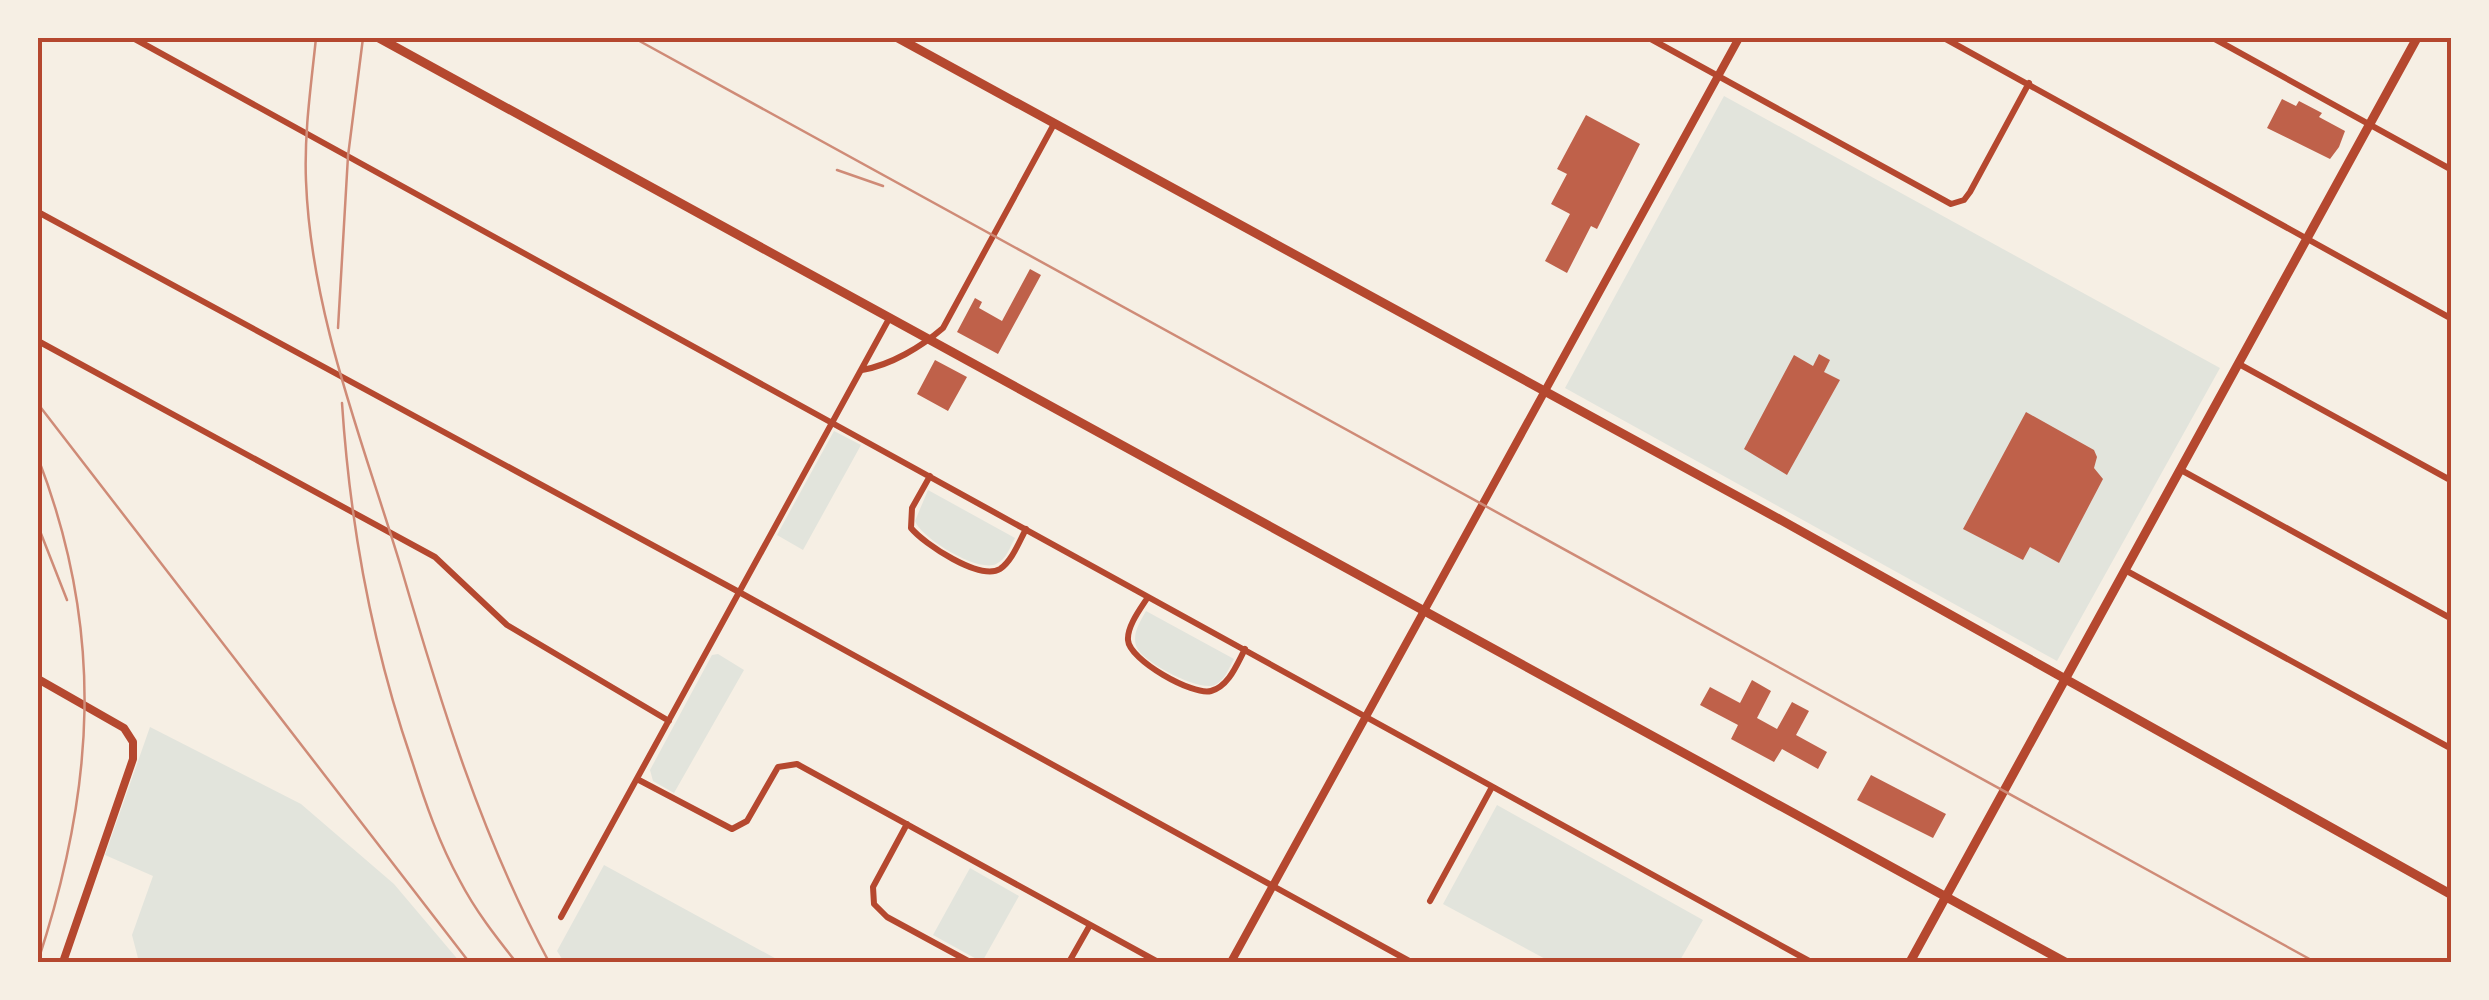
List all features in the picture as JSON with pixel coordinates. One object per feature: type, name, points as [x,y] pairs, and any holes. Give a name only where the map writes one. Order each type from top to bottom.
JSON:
[{"type":"main road","points":[[379,38],[2065,962]]},
{"type":"main road","points":[[898,38],[1804,534],[2452,895]]},
{"type":"main road","points":[[1910,962],[2417,38]]},
{"type":"street","points":[[133,38],[1811,962]]},
{"type":"street","points":[[1649,38],[1945,202],[1958,204],[1970,192],[2029,83]]},
{"type":"street","points":[[1231,962],[1739,38]]},
{"type":"street","points":[[1944,38],[2452,319]]},
{"type":"street","points":[[2212,38],[2452,170]]},
{"type":"street","points":[[861,370],[875,368],[943,328],[1054,124]]},
{"type":"street","points":[[38,212],[1410,962]]},
{"type":"street","points":[[562,917],[890,317]]},
{"type":"street","points":[[38,341],[435,557],[507,625],[669,720]]},
{"type":"street","points":[[2238,364],[2452,481]]},
{"type":"street","points":[[2180,469],[2452,619]]},
{"type":"street","points":[[930,476],[912,508],[911,528],[922,540],[974,570],[1001,568],[1026,529]]},
{"type":"street","points":[[2125,570],[2452,749]]},
{"type":"street","points":[[1148,597],[1128,634],[1132,653],[1192,689],[1208,692],[1222,686],[1245,649]]},
{"type":"street","points":[[38,679],[124,728],[134,742],[133,759],[63,962]]},
{"type":"street","points":[[637,779],[732,828],[744,824],[778,768],[796,764],[1158,962]]},
{"type":"street","points":[[1430,900],[1492,787]]},
{"type":"street","points":[[906,824],[873,887],[874,904],[886,917],[970,962]]},
{"type":"street","points":[[1069,962],[1090,925]]},
{"type":"shaded area","points":[[1724,96],[2220,368],[2057,661],[1565,388]]},
{"type":"shaded area","points":[[834,431],[861,445],[803,550],[777,535]]},
{"type":"shaded area","points":[[928,490],[1015,538],[1002,560],[988,565],[964,559],[919,528],[915,521]]},
{"type":"shaded area","points":[[1146,611],[1234,659],[1221,680],[1215,685],[1197,684],[1173,675],[1142,654],[1135,638]]},
{"type":"shaded area","points":[[718,654],[744,670],[674,793],[653,781],[650,770],[712,655]]},
{"type":"shaded area","points":[[150,727],[301,804],[394,884],[460,962],[139,962],[132,935],[153,876],[105,855]]},
{"type":"shaded area","points":[[1497,805],[1703,920],[1679,962],[1551,962],[1443,904]]},
{"type":"shaded area","points":[[604,865],[782,962],[564,962],[557,951]]},
{"type":"shaded area","points":[[970,868],[1019,896],[982,962],[933,935]]},
{"type":"building","points":[[2282,99],[2296,106],[2299,101],[2345,131],[2330,159],[2267,128]]},
{"type":"building","points":[[1586,115],[1640,144],[1597,229],[1591,226],[1567,273],[1545,261],[1570,214],[1551,204],[1567,174],[1557,169]]},
{"type":"building","points":[[1030,269],[1041,275],[998,354],[957,332],[975,298],[982,302],[979,308],[1002,321]]},
{"type":"building","points":[[1819,354],[1830,360],[1824,372],[1840,380],[1787,475],[1744,449],[1794,355],[1813,366]]},
{"type":"building","points":[[935,360],[967,377],[948,411],[917,394]]},
{"type":"building","points":[[2026,412],[2094,450],[2094,468],[2103,479],[2059,563],[2030,547],[2023,560],[1963,529]]},
{"type":"building","points":[[1752,680],[1771,691],[1757,718],[1777,729],[1792,702],[1809,711],[1796,735],[1827,752],[1818,769],[1782,749],[1774,762],[1731,739],[1738,725],[1700,705],[1710,687],[1740,703]]},
{"type":"building","points":[[1871,775],[1946,814],[1933,838],[1857,800]]},
{"type":"railway","points":[[316,38],[306,181],[317,279],[328,327],[464,767],[503,866],[549,962]]},
{"type":"railway","points":[[338,328],[348,156],[363,38]]},
{"type":"railway","points":[[634,38],[2315,962]]},
{"type":"railway","points":[[837,170],[883,186]]},
{"type":"railway","points":[[342,403],[365,584],[398,717],[427,807],[452,867],[479,913],[516,962]]},
{"type":"railway","points":[[38,404],[469,962]]},
{"type":"railway","points":[[38,458],[60,522],[74,585],[84,710],[81,771],[71,834],[38,961]]},
{"type":"railway","points":[[38,526],[67,600]]}]
